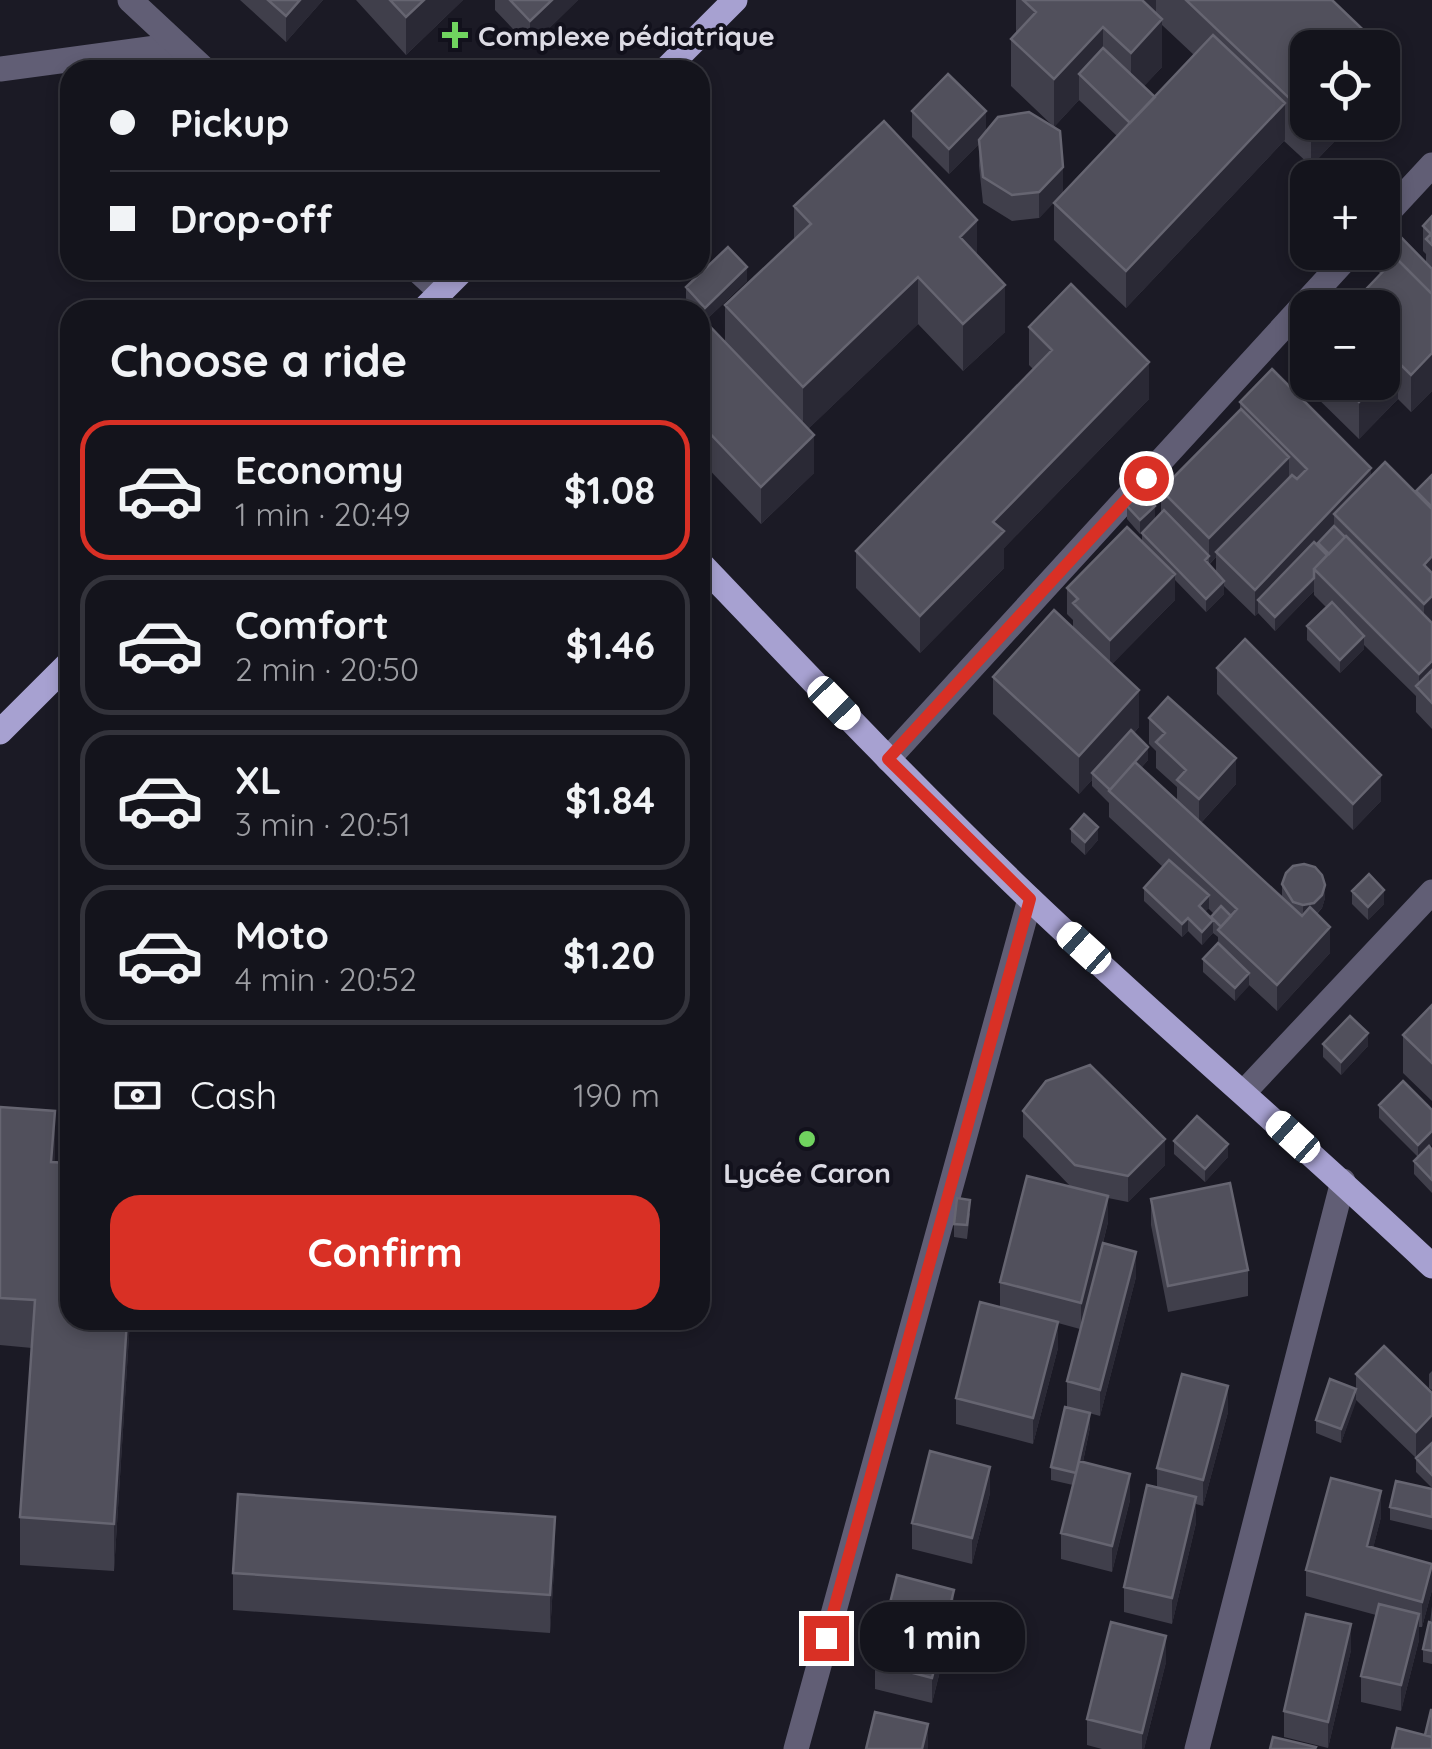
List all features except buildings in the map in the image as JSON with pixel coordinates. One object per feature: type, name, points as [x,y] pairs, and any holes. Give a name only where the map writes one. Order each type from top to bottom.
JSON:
[{"type":"main road","points":[[675,60],[736,0]]},
{"type":"main road","points":[[710,573],[888,759],[1030,899],[1432,1266]]},
{"type":"main road","points":[[0,732],[60,672]]},
{"type":"street","points":[[130,0],[194,60]]},
{"type":"street","points":[[67,60],[178,45]]},
{"type":"street","points":[[0,69],[60,61]]},
{"type":"street","points":[[1400,200],[1432,165]]},
{"type":"street","points":[[888,759],[1336,270]]},
{"type":"street","points":[[1244,1092],[1432,892]]},
{"type":"street","points":[[796,1749],[1030,899]]},
{"type":"street","points":[[1197,1749],[1342,1181]]},
{"type":"place","name":"Complexe pédiatrique","points":[[455,35]]},
{"type":"place","name":"Lycée Caron","points":[[807,1139]]},
{"type":"route","points":[[826,1638],[1030,899],[888,759],[1146,478]]}]
